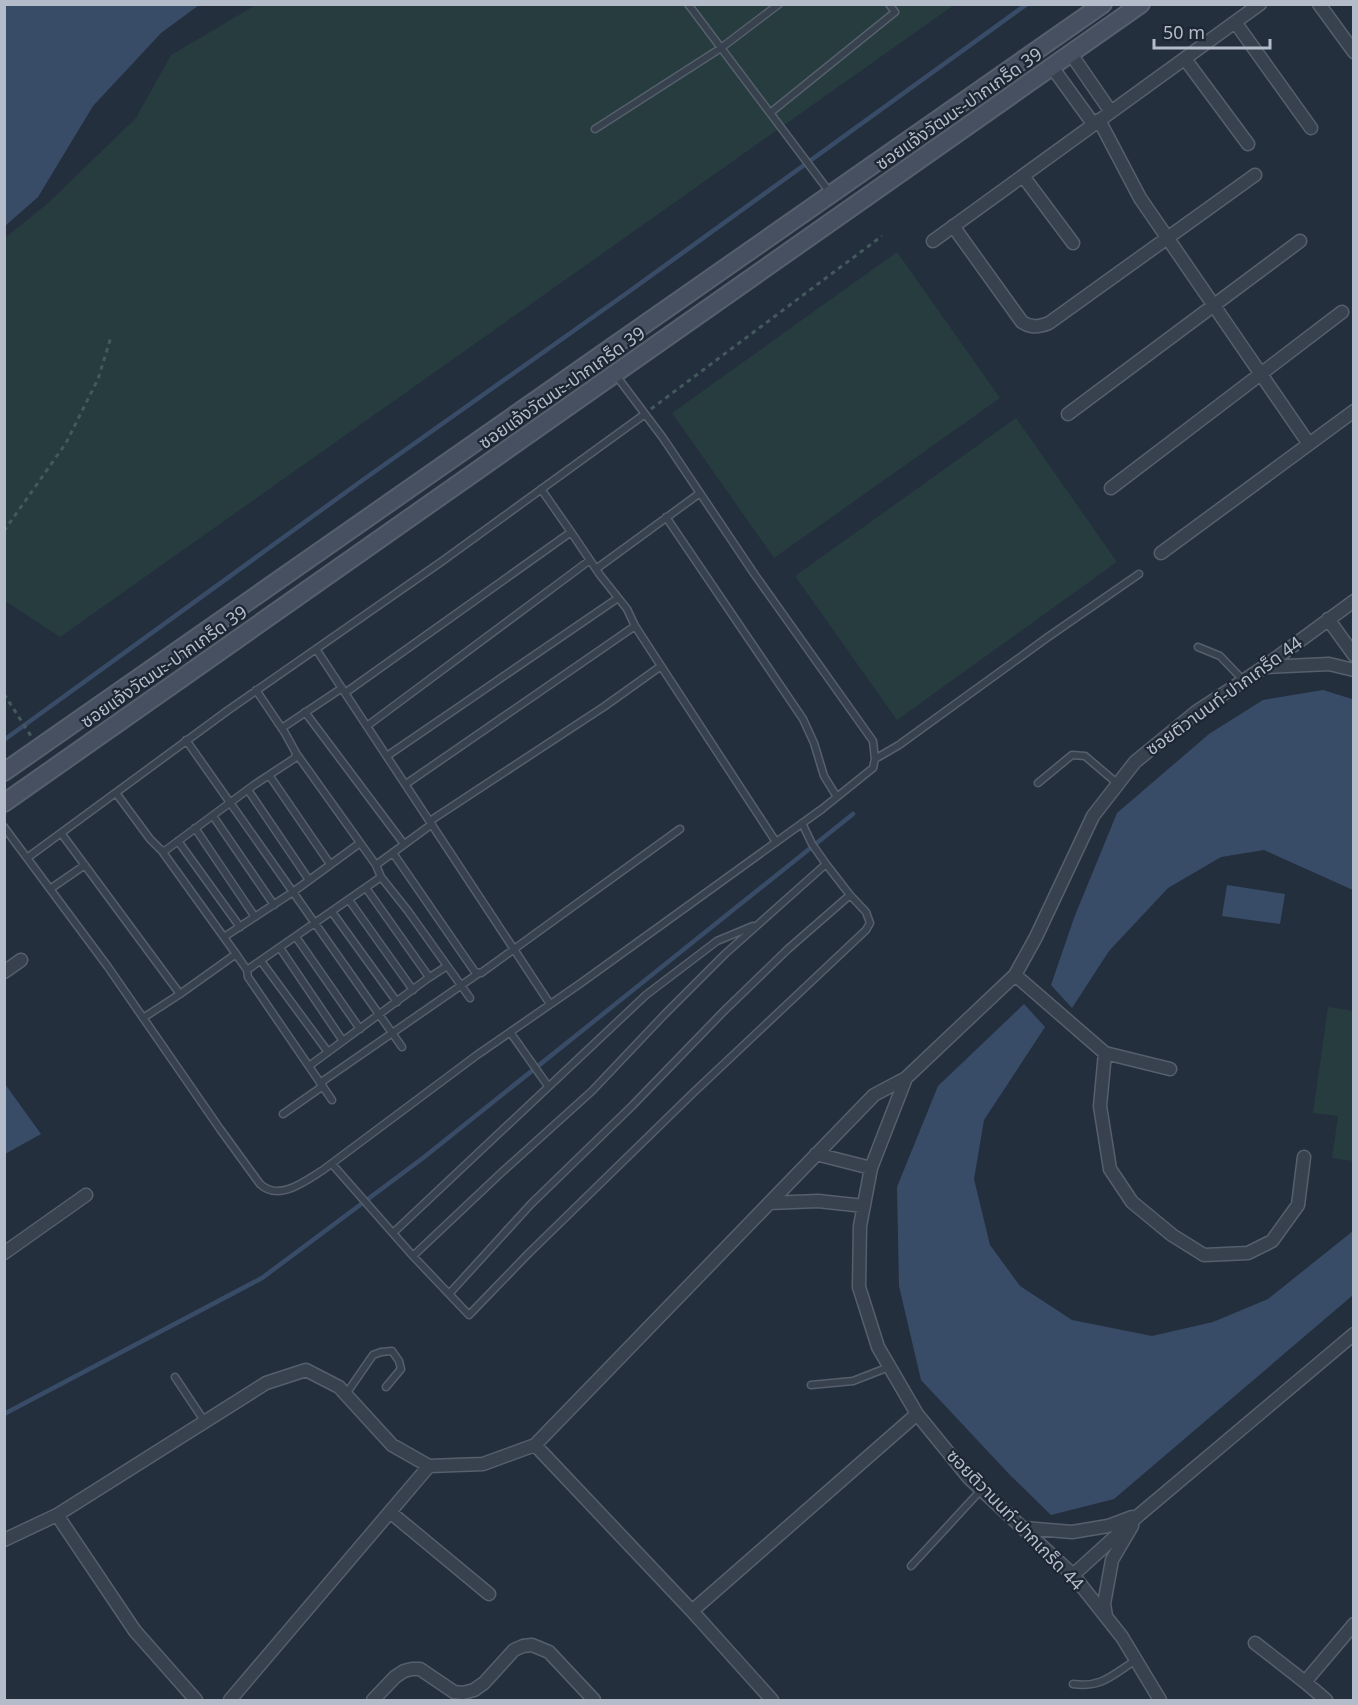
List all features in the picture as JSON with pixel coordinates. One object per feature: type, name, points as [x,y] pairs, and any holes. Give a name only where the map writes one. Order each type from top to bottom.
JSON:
[{"type":"main road","name":"ซอยแจ้งวัฒนะ-ปากเกร็ด 39","points":[[4,803],[1141,4]]},
{"type":"main road","name":"ซอยแจ้งวัฒนะ-ปากเกร็ด 39","points":[[4,772],[1102,5]]},
{"type":"street","points":[[933,241],[1260,4]]},
{"type":"street","points":[[1319,4],[1353,52]]},
{"type":"street","points":[[1102,5],[1117,22]]},
{"type":"street","points":[[1235,22],[1311,128]]},
{"type":"street","points":[[1071,54],[1111,112]]},
{"type":"street","points":[[1185,59],[1248,144]]},
{"type":"street","points":[[1052,67],[1096,122],[1140,198],[1309,444]]},
{"type":"street","points":[[953,226],[1022,322],[1028,326],[1040,327],[1049,323],[1255,175]]},
{"type":"street","points":[[1023,176],[1073,243]]},
{"type":"street","points":[[1068,414],[1300,241]]},
{"type":"street","points":[[1111,488],[1342,312]]},
{"type":"street","points":[[1161,554],[1353,411]]},
{"type":"street","name":"ซอยติวานนท์-ปากเกร็ด 44","points":[[1160,1701],[1122,1637],[1072,1575],[969,1478],[917,1414],[878,1347],[859,1287],[860,1226],[871,1168],[906,1078],[1015,975],[1036,937],[1092,816],[1135,762],[1153,747],[1196,712],[1264,667],[1353,601]]},
{"type":"street","points":[[1328,619],[1353,655]]},
{"type":"street","points":[[1264,667],[1329,664],[1353,670]]},
{"type":"street","points":[[4,972],[21,960]]},
{"type":"street","points":[[1015,975],[1105,1053],[1170,1069]]},
{"type":"street","points":[[1105,1053],[1100,1106],[1110,1169],[1132,1202],[1172,1235],[1204,1255],[1248,1253],[1272,1241],[1298,1205],[1304,1157]]},
{"type":"street","points":[[4,1540],[57,1515],[266,1383],[306,1370],[339,1387],[392,1445],[429,1466],[483,1464],[535,1444],[874,1095],[906,1078]]},
{"type":"street","points":[[816,1154],[871,1168]]},
{"type":"street","points":[[4,1253],[86,1195]]},
{"type":"street","points":[[769,1203],[818,1201],[864,1206]]},
{"type":"street","points":[[1072,1575],[1139,1515],[1353,1334]]},
{"type":"street","points":[[692,1611],[917,1414]]},
{"type":"street","points":[[535,1444],[692,1611],[772,1701]]},
{"type":"street","points":[[230,1701],[429,1466]]},
{"type":"street","points":[[390,1512],[489,1594]]},
{"type":"street","points":[[57,1515],[135,1631],[196,1701]]},
{"type":"street","points":[[1024,1528],[1072,1532],[1108,1526],[1139,1515]]},
{"type":"street","points":[[1106,1617],[1104,1604],[1112,1560],[1139,1515]]},
{"type":"street","points":[[1305,1682],[1353,1624]]},
{"type":"street","points":[[1255,1643],[1326,1701]]},
{"type":"street","points":[[373,1701],[395,1677],[412,1669],[420,1669],[454,1692],[463,1693],[474,1690],[484,1683],[514,1650],[532,1645],[549,1652],[594,1701]]},
{"type":"lane","points":[[688,4],[832,194]]},
{"type":"lane","points":[[595,129],[721,48],[779,4]]},
{"type":"lane","points":[[770,113],[895,12],[890,4]]},
{"type":"lane","points":[[4,827],[108,967],[260,1184],[266,1190],[276,1191],[298,1186],[332,1164],[477,1054],[802,823],[873,768],[875,747],[869,734],[615,374]]},
{"type":"lane","points":[[27,858],[186,740],[441,562],[645,414]]},
{"type":"lane","points":[[541,489],[596,569],[627,609],[634,626],[776,842]]},
{"type":"lane","points":[[596,569],[700,493]]},
{"type":"lane","points":[[666,517],[803,719],[814,743],[824,776],[837,797]]},
{"type":"lane","points":[[282,728],[343,690],[571,532]]},
{"type":"lane","points":[[367,726],[590,560]]},
{"type":"lane","points":[[875,759],[899,745],[1047,637],[1140,574]]},
{"type":"lane","points":[[387,756],[618,598]]},
{"type":"lane","points":[[406,784],[634,626]]},
{"type":"lane","points":[[1198,647],[1220,656],[1243,681]]},
{"type":"lane","points":[[316,649],[550,1004]]},
{"type":"lane","points":[[376,865],[431,822],[661,666]]},
{"type":"lane","points":[[256,690],[296,753],[376,865],[381,877],[408,910],[470,998]]},
{"type":"lane","points":[[305,712],[404,844]]},
{"type":"lane","points":[[186,740],[402,1047]]},
{"type":"lane","points":[[162,851],[295,758],[296,753]]},
{"type":"lane","points":[[1038,783],[1072,755],[1085,756],[1118,784]]},
{"type":"lane","points":[[269,775],[330,864]]},
{"type":"lane","points":[[248,790],[309,880]]},
{"type":"lane","points":[[116,793],[150,839],[162,851],[236,954],[247,970],[248,977],[332,1100]]},
{"type":"lane","points":[[213,816],[274,905]]},
{"type":"lane","points":[[332,1164],[469,1316],[528,1254],[693,1093],[866,930],[870,922],[866,912],[820,856],[802,823]]},
{"type":"lane","points":[[195,828],[255,917]]},
{"type":"lane","points":[[283,1114],[680,829]]},
{"type":"lane","points":[[61,833],[180,994]]},
{"type":"lane","points":[[178,841],[240,927]]},
{"type":"lane","points":[[224,937],[293,892],[360,843]]},
{"type":"lane","points":[[393,853],[475,972],[479,973]]},
{"type":"lane","points":[[413,1256],[592,1091],[725,954],[826,864]]},
{"type":"lane","points":[[50,889],[85,865]]},
{"type":"lane","points":[[247,970],[381,877]]},
{"type":"lane","points":[[366,888],[429,977]]},
{"type":"lane","points":[[449,1294],[531,1204],[632,1106],[724,1011],[788,949],[850,895]]},
{"type":"lane","points":[[350,900],[413,990]]},
{"type":"lane","points":[[332,912],[397,1002]]},
{"type":"lane","points":[[393,1233],[646,995],[717,941],[760,923]]},
{"type":"lane","points":[[296,937],[360,1029]]},
{"type":"lane","points":[[280,948],[344,1041]]},
{"type":"lane","points":[[143,1018],[236,954]]},
{"type":"lane","points":[[261,961],[328,1052]]},
{"type":"lane","points":[[309,1066],[447,966]]},
{"type":"lane","points":[[510,1032],[548,1086]]},
{"type":"lane","points":[[346,1394],[373,1355],[392,1351],[401,1369],[386,1387]]},
{"type":"lane","points":[[811,1385],[853,1382],[889,1367]]},
{"type":"lane","points":[[175,1377],[205,1422]]},
{"type":"lane","points":[[911,1566],[982,1489]]},
{"type":"lane","points":[[1073,1684],[1085,1686],[1100,1683],[1136,1660]]},
{"type":"path","points":[[645,414],[882,236]]},
{"type":"path","points":[[4,531],[66,443],[98,379],[111,337]]},
{"type":"path","points":[[4,694],[39,747]]},
{"type":"green space","points":[[256,5],[954,5],[60,637],[5,601],[5,238],[48,203],[136,118],[171,55]]},
{"type":"green space","points":[[897,252],[1000,398],[774,558],[672,413]]},
{"type":"green space","points":[[1016,418],[1117,562],[897,720],[795,576]]},
{"type":"green space","points":[[1328,1007],[1353,1011],[1353,1161],[1332,1158],[1338,1116],[1313,1113]]},
{"type":"water","points":[[5,4],[199,5],[161,33],[93,106],[38,197],[5,226]]},
{"type":"water","points":[[1323,690],[1352,699],[1353,702],[1353,890],[1264,850],[1221,857],[1168,888],[1109,951],[1072,1008],[1051,985],[1074,918],[1117,813],[1209,734],[1263,700]]},
{"type":"water","points":[[1227,885],[1285,894],[1280,924],[1222,916]]},
{"type":"water","points":[[1024,1004],[1045,1027],[984,1120],[974,1179],[990,1245],[1020,1286],[1072,1320],[1152,1336],[1213,1322],[1268,1299],[1353,1231],[1353,1295],[1114,1499],[1051,1515],[921,1380],[899,1286],[897,1187],[938,1086]]},
{"type":"water","points":[[5,1084],[41,1134],[4,1154]]},
{"type":"waterway","points":[[4,740],[1027,4]]},
{"type":"waterway","points":[[4,1414],[262,1278],[423,1158],[853,814]]}]
